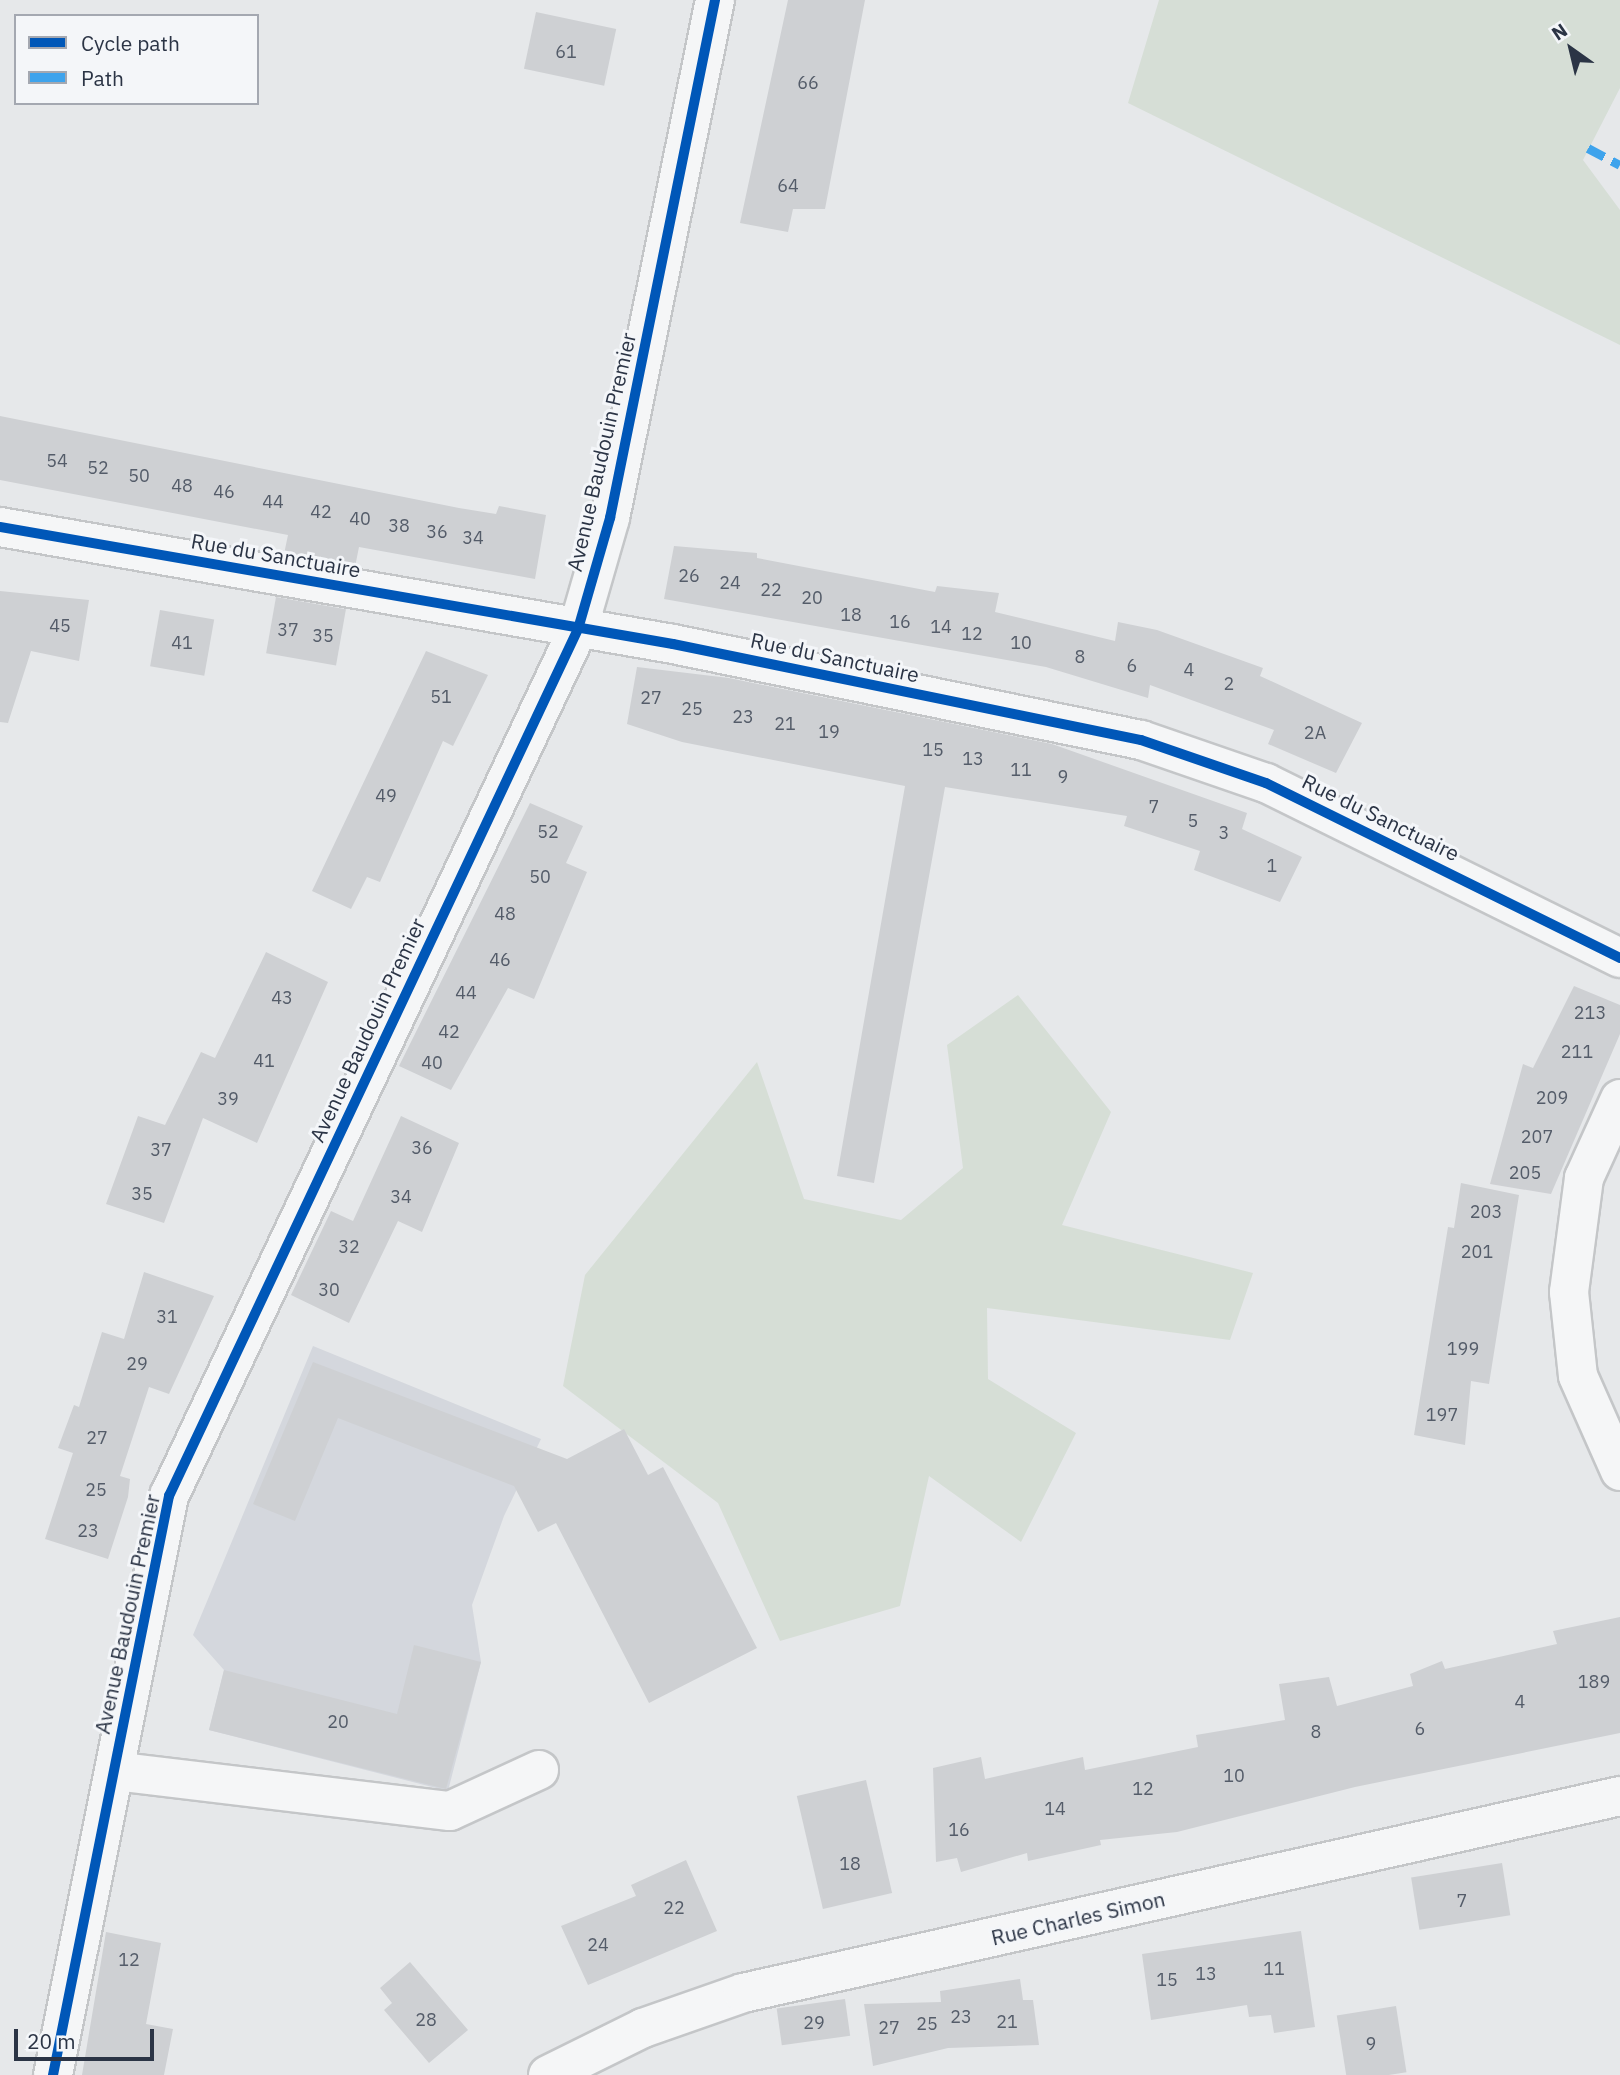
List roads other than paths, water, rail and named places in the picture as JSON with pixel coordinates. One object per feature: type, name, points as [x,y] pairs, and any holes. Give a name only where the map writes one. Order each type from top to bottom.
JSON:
[{"type":"street","name":"Avenue Baudouin Premier","points":[[53,2075],[169,1496],[578,629],[610,518],[715,0]]},
{"type":"street","name":"Rue du Sanctuaire","points":[[0,527],[578,629],[1141,740],[1266,783],[1620,958]]},
{"type":"street","points":[[1620,1099],[1584,1178],[1569,1292],[1578,1376],[1620,1471]]},
{"type":"street","points":[[114,1771],[450,1811],[538,1770]]},
{"type":"street","name":"Rue Charles Simon","points":[[548,2075],[643,2028],[743,1993],[1620,1796]]}]
